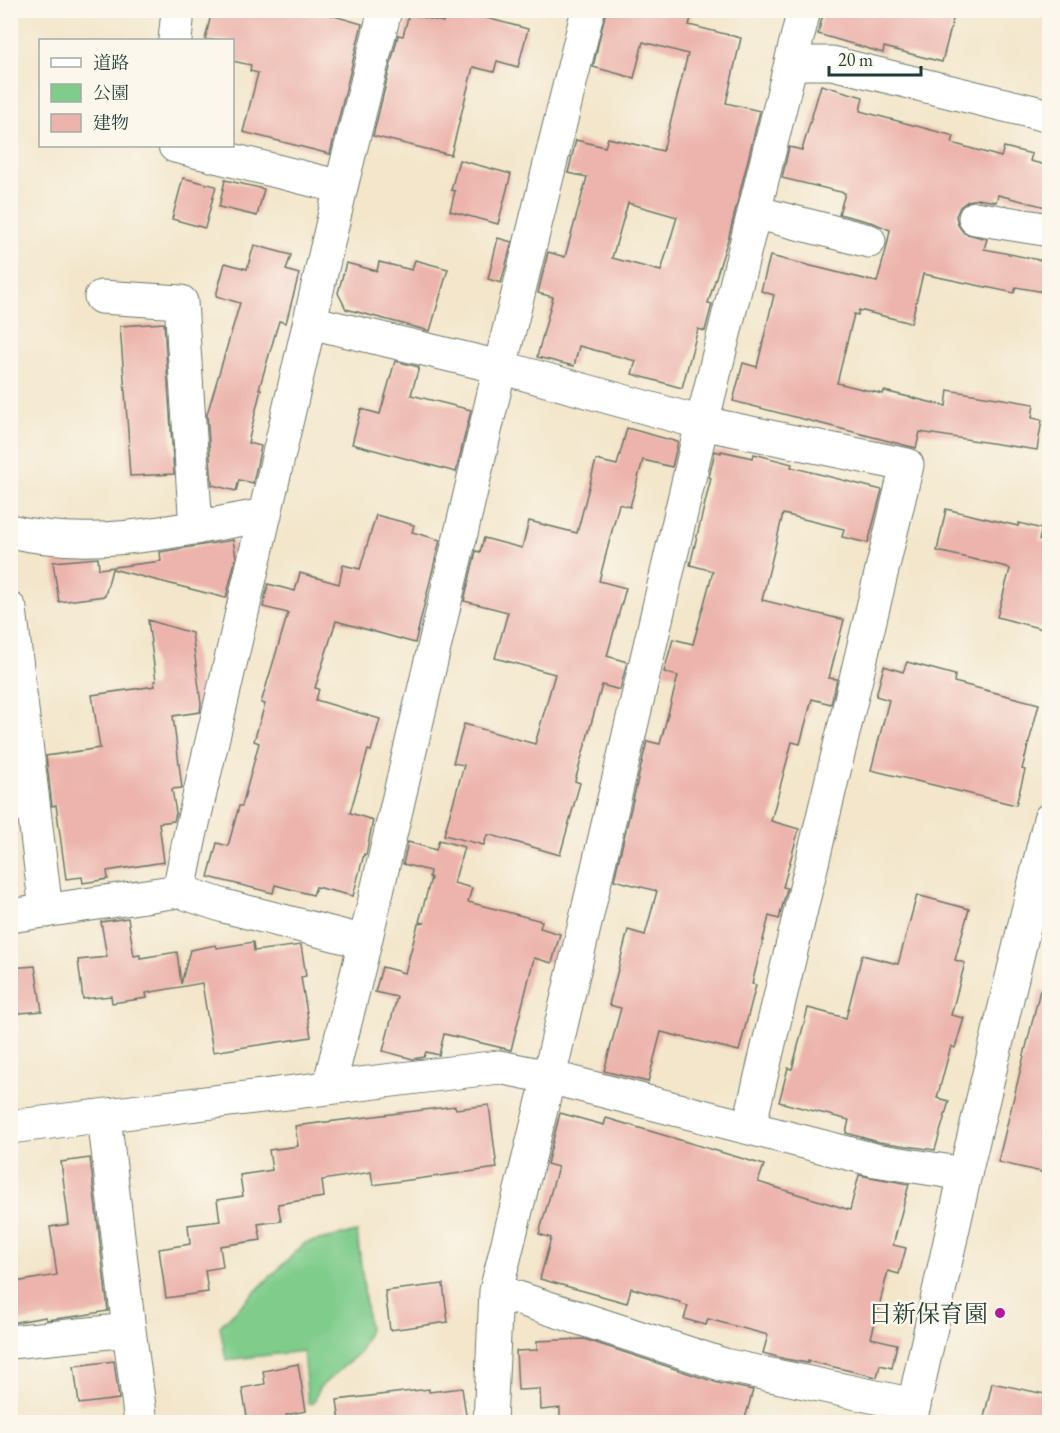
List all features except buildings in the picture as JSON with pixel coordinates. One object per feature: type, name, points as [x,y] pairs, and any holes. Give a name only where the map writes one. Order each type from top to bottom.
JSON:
[{"type":"street","points":[[179,891],[309,322],[385,10]]},
{"type":"street","points":[[329,1087],[500,368],[588,10]]},
{"type":"street","points":[[490,1422],[496,1291],[549,1077],[702,423],[804,10]]},
{"type":"street","points":[[790,63],[832,63],[1050,116]]},
{"type":"street","points":[[179,147],[341,188]]},
{"type":"street","points":[[754,212],[869,241]]},
{"type":"street","points":[[975,218],[1050,230]]},
{"type":"street","points":[[101,297],[181,302],[196,528]]},
{"type":"street","points":[[309,322],[500,368],[702,423],[907,465],[749,1127]]},
{"type":"street","points":[[10,531],[35,537],[118,539],[265,515]]},
{"type":"street","points":[[10,609],[46,911]]},
{"type":"street","points":[[496,1291],[724,1365],[912,1414],[965,1174],[1050,819]]},
{"type":"street","points":[[10,916],[179,891],[224,906],[365,942]]},
{"type":"street","points":[[10,1127],[499,1067],[549,1077],[875,1160],[965,1174]]},
{"type":"street","points":[[104,1116],[141,1422]]},
{"type":"street","points":[[10,1342],[129,1330]]},
{"type":"green space","points":[[357,1232],[369,1330],[359,1353],[319,1388],[314,1403],[308,1404],[303,1351],[226,1360],[220,1326],[305,1243]]},
{"type":"place","name":"日新保育園","points":[[1000,1313]]}]
